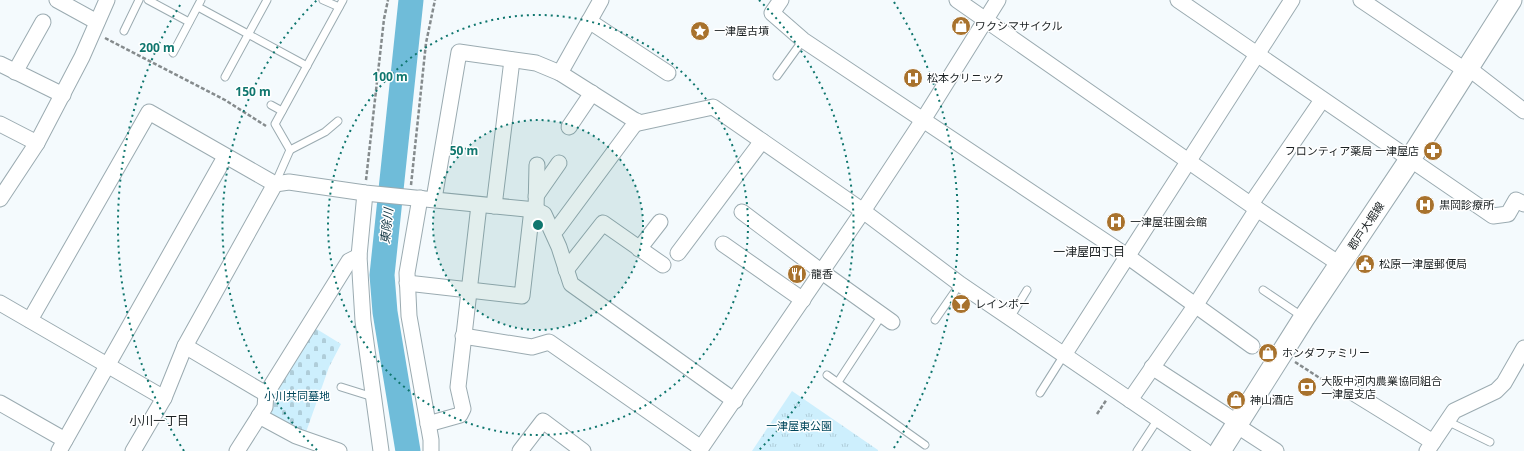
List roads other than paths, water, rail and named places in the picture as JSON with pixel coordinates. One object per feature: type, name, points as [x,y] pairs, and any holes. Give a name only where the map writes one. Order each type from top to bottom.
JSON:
[{"type":"main road","name":"郡戸大堀線","points":[[1220,451],[1304,318],[1410,161],[1466,69],[1511,0]]},
{"type":"street","points":[[57,0],[95,27]]},
{"type":"street","points":[[0,199],[37,143],[62,95],[107,0]]},
{"type":"street","points":[[560,73],[601,0]]},
{"type":"street","points":[[781,0],[772,13],[803,40],[1128,256],[1252,346]]},
{"type":"street","points":[[957,0],[1254,207],[1341,265]]},
{"type":"street","points":[[463,336],[532,347],[549,342],[700,450],[735,401],[863,211],[923,120],[998,0]]},
{"type":"street","points":[[1178,0],[1410,161],[1493,216],[1508,214],[1516,200],[1524,204]]},
{"type":"street","points":[[1064,355],[1292,0]]},
{"type":"street","points":[[1361,0],[1466,69],[1524,111]]},
{"type":"street","points":[[589,21],[668,72]]},
{"type":"street","points":[[15,72],[43,22]]},
{"type":"street","points":[[431,451],[428,424],[408,316],[407,283],[411,244],[420,198],[459,52],[536,63],[560,73],[639,123],[713,107],[863,211],[960,284],[1205,451]]},
{"type":"street","points":[[428,424],[460,415],[463,409],[458,387],[468,291],[486,205],[512,60]]},
{"type":"street","points":[[0,64],[62,95]]},
{"type":"street","points":[[569,127],[592,93]]},
{"type":"street","points":[[1130,400],[1195,306],[1254,207],[1322,100]]},
{"type":"street","points":[[30,320],[149,112],[225,157],[275,184],[289,182],[365,188],[420,198],[486,205],[535,205],[544,214],[570,284],[735,401]]},
{"type":"street","points":[[557,229],[637,121]]},
{"type":"street","points":[[0,124],[37,143]]},
{"type":"street","points":[[678,253],[762,141]]},
{"type":"street","points":[[0,403],[62,446],[225,157]]},
{"type":"street","points":[[535,205],[559,163]]},
{"type":"street","points":[[407,283],[522,296],[535,205],[537,165]]},
{"type":"street","points":[[133,451],[164,398],[185,346],[275,184]]},
{"type":"street","points":[[365,188],[359,256],[363,321],[381,451]]},
{"type":"street","points":[[742,212],[766,222],[822,272],[887,318]]},
{"type":"street","points":[[639,249],[660,222]]},
{"type":"street","points":[[566,270],[603,223],[663,265]]},
{"type":"street","points":[[723,244],[803,300]]},
{"type":"street","points":[[238,451],[265,407],[266,394],[349,261],[359,256]]},
{"type":"street","points":[[0,303],[164,398]]},
{"type":"street","points":[[185,346],[266,394]]},
{"type":"street","points":[[1339,384],[1430,446],[1454,411],[1496,391],[1504,383],[1524,348]]},
{"type":"street","points":[[1152,367],[1232,419],[1236,425],[1276,451]]},
{"type":"street","points":[[259,416],[296,436],[339,451]]},
{"type":"street","points":[[520,451],[543,421],[584,451]]},
{"type":"lane","points":[[124,31],[138,0]]},
{"type":"lane","points":[[148,0],[188,22]]},
{"type":"lane","points":[[173,53],[188,22],[201,0]]},
{"type":"lane","points":[[225,77],[267,0]]},
{"type":"lane","points":[[323,0],[339,7]]},
{"type":"lane","points":[[290,150],[275,124],[343,0]]},
{"type":"lane","points":[[198,7],[307,66]]},
{"type":"lane","points":[[777,76],[803,40]]},
{"type":"lane","points":[[271,105],[282,111]]},
{"type":"lane","points":[[275,184],[290,150],[325,132],[338,121]]},
{"type":"lane","points":[[935,320],[960,284]]},
{"type":"lane","points":[[1010,318],[1027,290]]},
{"type":"lane","points":[[1263,290],[1304,318]]},
{"type":"lane","points":[[838,382],[887,318]]},
{"type":"lane","points":[[1040,393],[1064,355]]},
{"type":"lane","points":[[827,375],[925,445]]},
{"type":"lane","points":[[341,387],[374,397]]},
{"type":"lane","points":[[1137,451],[1158,419]]},
{"type":"lane","points":[[1447,421],[1490,442]]},
{"type":"waterway","name":"東除川","points":[[408,451],[385,312],[382,275],[411,0]]},
{"type":"place","name":"ワクシマサイクル","points":[[961,26]]},
{"type":"place","name":"一津屋古墳","points":[[700,31]]},
{"type":"place","name":"松本クリニック","points":[[913,78]]},
{"type":"place","name":"フロンティア薬局 一津屋店","points":[[1433,151]]},
{"type":"place","name":"黒岡診療所","points":[[1425,205]]},
{"type":"place","name":"一津屋荘園会館","points":[[1116,222]]},
{"type":"place","name":"松原一津屋郵便局","points":[[1365,264]]},
{"type":"place","name":"龍香","points":[[797,274]]},
{"type":"place","name":"レインボー","points":[[961,304]]},
{"type":"place","name":"ホンダファミリー","points":[[1268,353]]},
{"type":"place","name":"大阪中河内農業協同組合 一津屋支店","points":[[1307,387]]},
{"type":"place","name":"神山酒店","points":[[1236,400]]},
{"type":"district","name":"一津屋四丁目","points":[[1089,252]]},
{"type":"district","name":"小川一丁目","points":[[159,421]]},
{"type":"park label","name":"小川共同墓地","points":[[297,396]]},
{"type":"park label","name":"一津屋東公園","points":[[799,426]]}]
